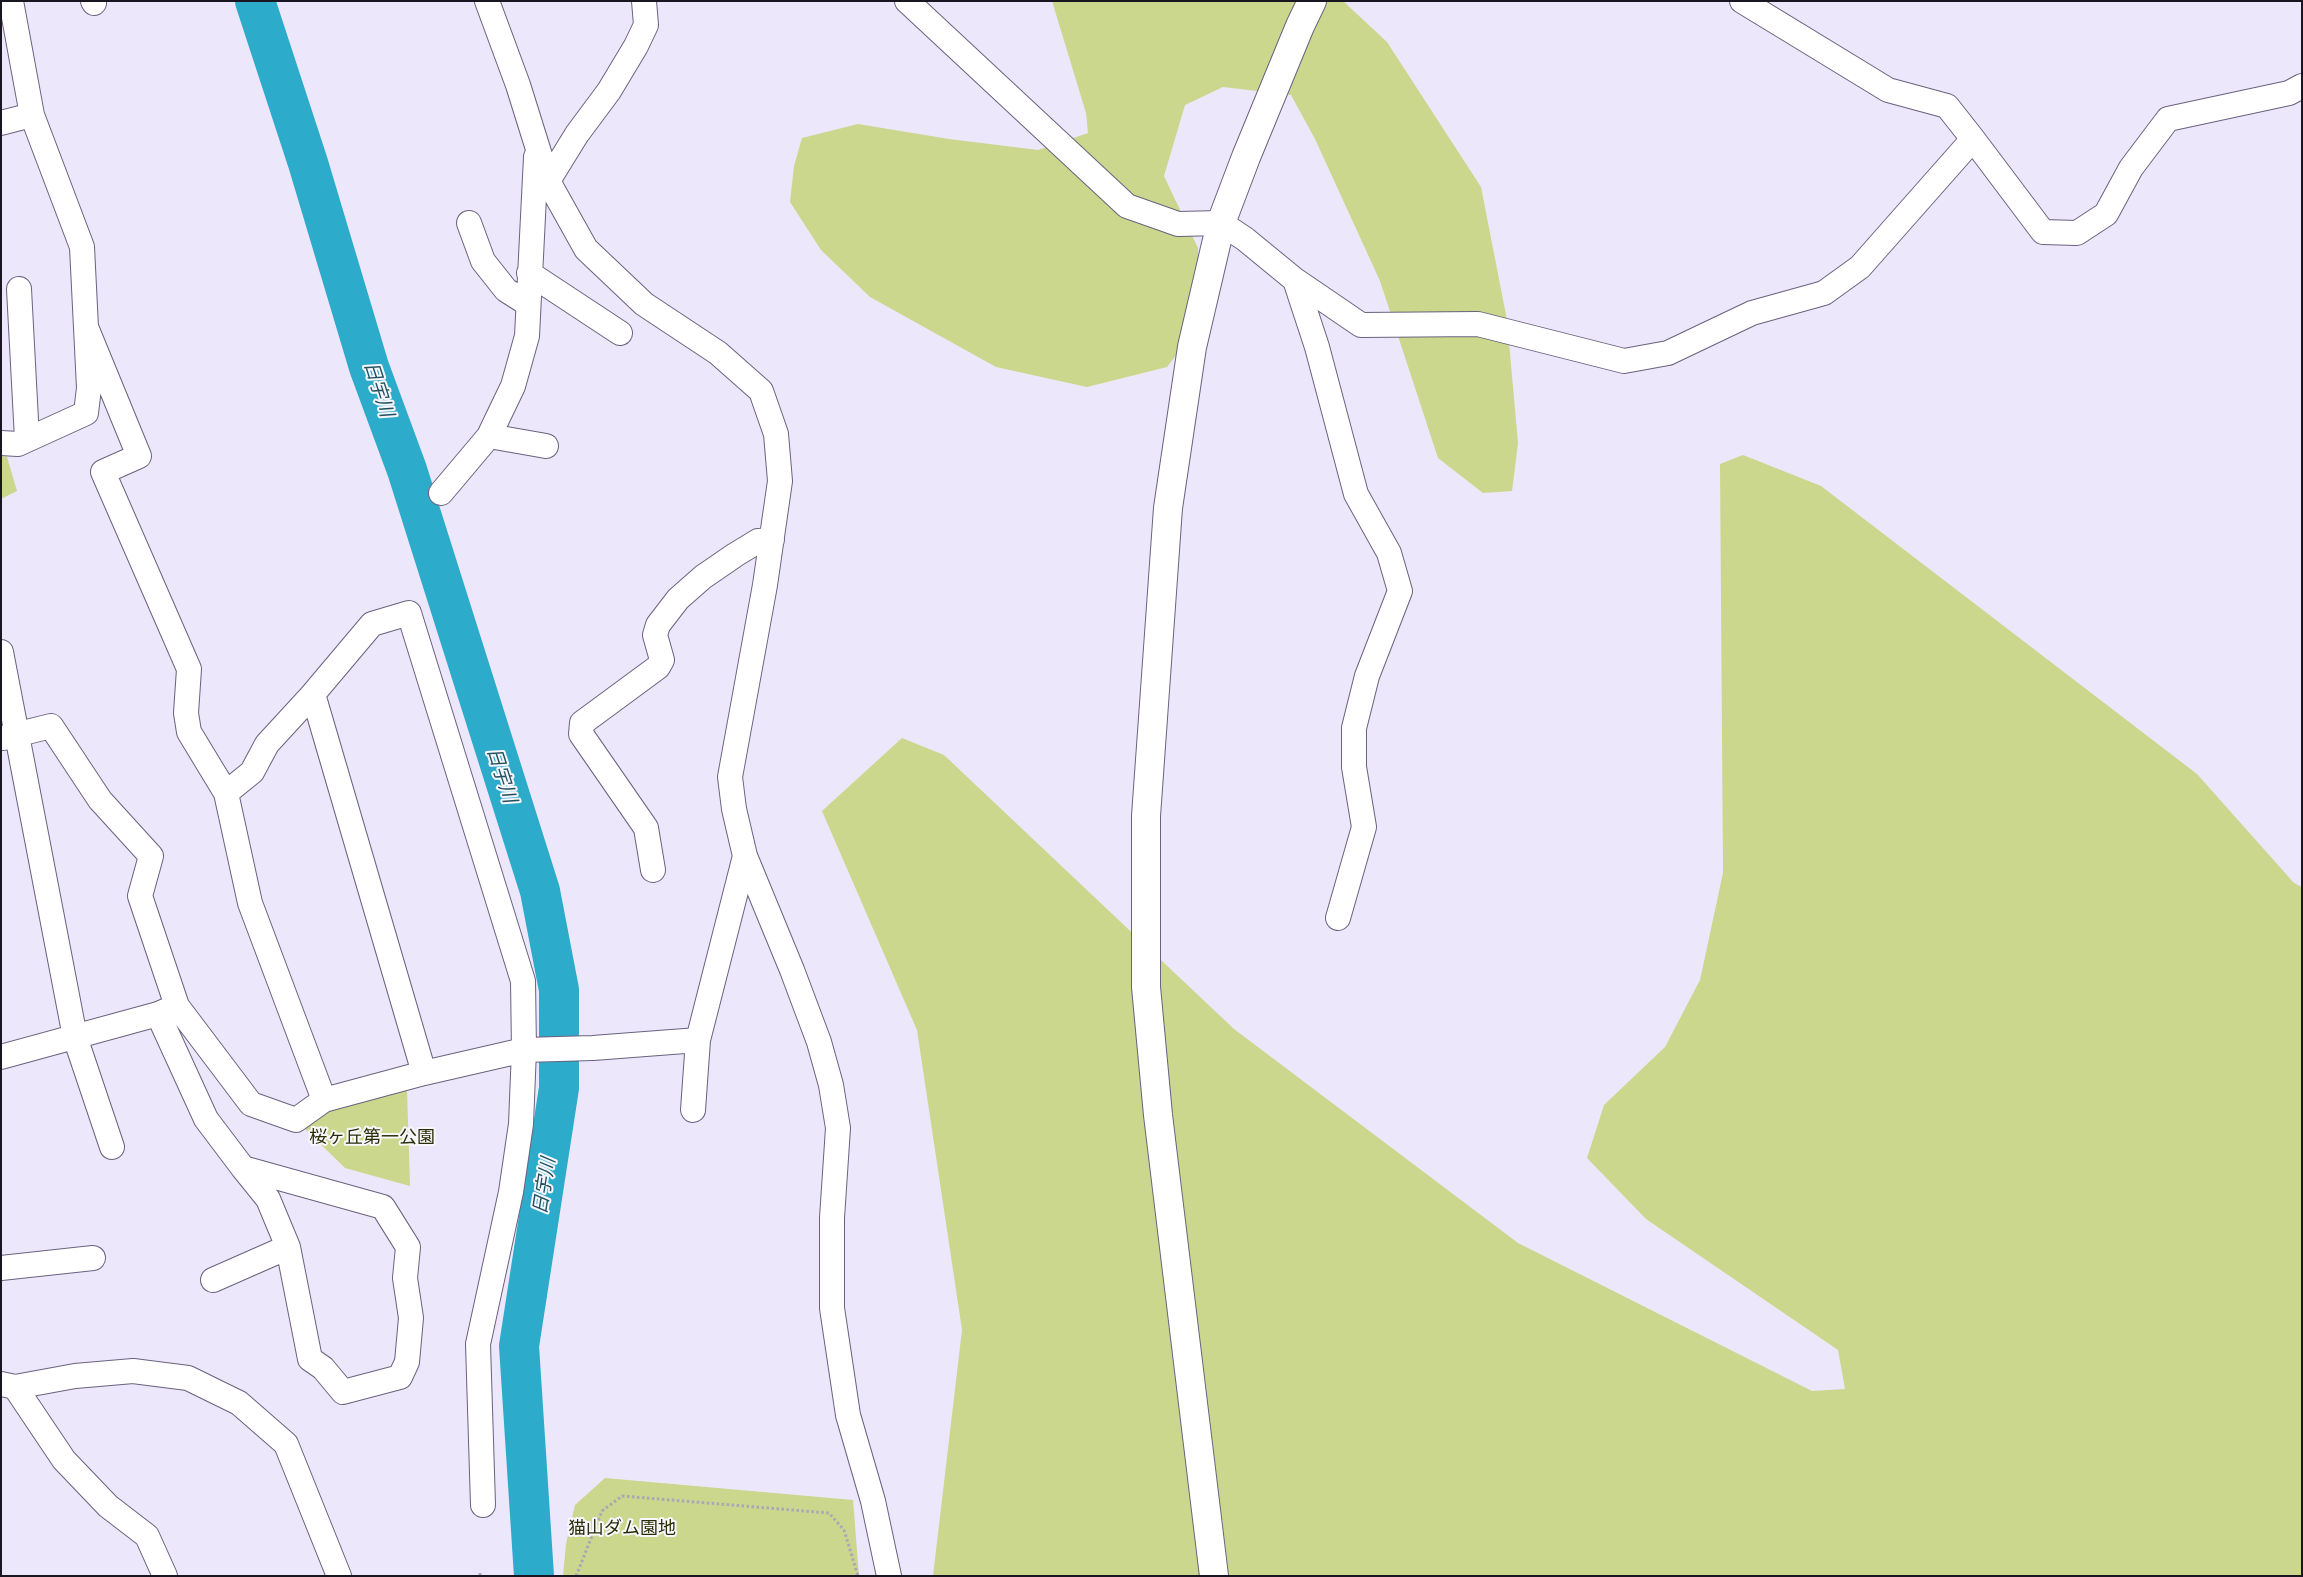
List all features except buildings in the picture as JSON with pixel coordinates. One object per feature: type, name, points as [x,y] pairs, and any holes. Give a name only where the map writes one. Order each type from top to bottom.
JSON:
[{"type":"street","points":[[1,443],[18,444],[86,413],[90,388],[82,247],[32,114],[11,1]]},
{"type":"street","points":[[487,1],[518,85],[548,181],[586,249],[644,304],[718,353],[761,391],[776,434],[780,481],[772,540],[730,778],[734,809],[745,856],[792,970],[832,1085],[838,1128],[832,1218],[832,1308],[848,1414],[873,1501],[889,1576]]},
{"type":"street","points":[[548,181],[577,134],[609,91],[636,46],[646,25],[644,1]]},
{"type":"street","points":[[907,1],[1127,206],[1178,224],[1221,223],[1245,239],[1295,280],[1360,325],[1478,324],[1624,361],[1668,353],[1752,313],[1824,293],[1860,267],[1973,138]]},
{"type":"street","points":[[1214,1576],[1158,1115],[1147,997],[1146,816],[1168,508],[1192,348],[1221,223],[1246,157],[1312,1]]},
{"type":"street","points":[[1742,1],[1888,90],[1947,106],[2044,232],[2077,233],[2106,214],[2131,168],[2168,119],[2289,93],[2302,86]]},
{"type":"street","points":[[1,123],[32,114]]},
{"type":"street","points":[[441,493],[489,436],[514,386],[526,336],[537,143]]},
{"type":"street","points":[[469,223],[483,261],[506,290],[528,304]]},
{"type":"street","points":[[530,273],[620,333]]},
{"type":"street","points":[[1295,280],[1316,347],[1356,494],[1389,553],[1400,591],[1367,676],[1354,728],[1354,767],[1364,827],[1338,918]]},
{"type":"street","points":[[19,289],[30,329],[28,440]]},
{"type":"street","points":[[86,327],[139,456],[103,472],[189,669],[186,713],[189,732],[226,793],[250,903],[324,1100]]},
{"type":"street","points":[[489,436],[546,446]]},
{"type":"street","points":[[654,870],[646,828],[581,734],[582,723],[658,667],[662,660],[656,635],[658,625],[678,599],[703,576],[735,554],[758,541],[772,540]]},
{"type":"street","points":[[226,793],[252,772],[267,744],[313,694],[372,624],[409,612],[523,981],[524,1050],[521,1124],[511,1192],[478,1344],[483,1505]]},
{"type":"street","points":[[1,652],[9,737],[75,1037],[112,1147]]},
{"type":"street","points":[[313,694],[424,1073]]},
{"type":"street","points":[[9,737],[51,726],[100,800],[151,856],[140,896],[168,1010],[206,1119],[243,1168],[268,1199],[288,1247],[310,1359],[323,1368],[343,1392],[400,1376],[407,1362],[411,1318],[405,1278],[408,1247],[383,1207],[243,1168]]},
{"type":"street","points":[[693,1110],[698,1040],[745,856]]},
{"type":"street","points":[[168,1010],[251,1104],[296,1120],[324,1100],[424,1073],[524,1050],[593,1048],[698,1040]]},
{"type":"street","points":[[1,1057],[168,1010]]},
{"type":"street","points":[[213,1280],[288,1247]]},
{"type":"street","points":[[1,1268],[93,1258]]},
{"type":"street","points":[[5,1383],[133,1371],[188,1378],[239,1403],[286,1444],[339,1576]]},
{"type":"street","points":[[5,1383],[64,1460],[108,1506],[147,1536],[165,1576]]},
{"type":"path","points":[[576,1576],[602,1511],[622,1496],[829,1513],[844,1530],[858,1576]]},
{"type":"green space","points":[[1052,1],[1343,1],[1387,42],[1481,187],[1507,320],[1518,443],[1512,491],[1483,493],[1438,458],[1380,281],[1315,139],[1291,95],[1223,87],[1185,105],[1164,176],[1198,248],[1202,322],[1167,367],[1087,387],[996,367],[870,297],[821,250],[790,202],[794,166],[802,138],[858,124],[949,139],[1038,150],[1088,133],[1086,113]]},
{"type":"green space","points":[[1743,455],[1821,486],[2197,774],[2294,883],[2302,887],[2302,1576],[933,1576],[962,1330],[917,1030],[822,811],[902,738],[944,755],[1234,1029],[1518,1243],[1812,1391],[1845,1389],[1838,1350],[1646,1219],[1587,1158],[1604,1105],[1665,1047],[1700,980],[1723,873],[1720,464]]},
{"type":"green space","points":[[1,456],[7,457],[17,491],[1,499]]},
{"type":"green space","name":"桜ヶ丘第一公園","points":[[407,1089],[410,1186],[345,1168],[305,1129],[327,1108]]},
{"type":"green space","name":"猫山ダム園地","points":[[605,1478],[853,1500],[859,1576],[563,1576],[566,1544],[575,1505]]},
{"type":"waterway","name":"日宇川","points":[[255,1],[308,163],[369,367],[407,470],[540,891],[559,990],[559,1088],[519,1346],[534,1576]]}]
